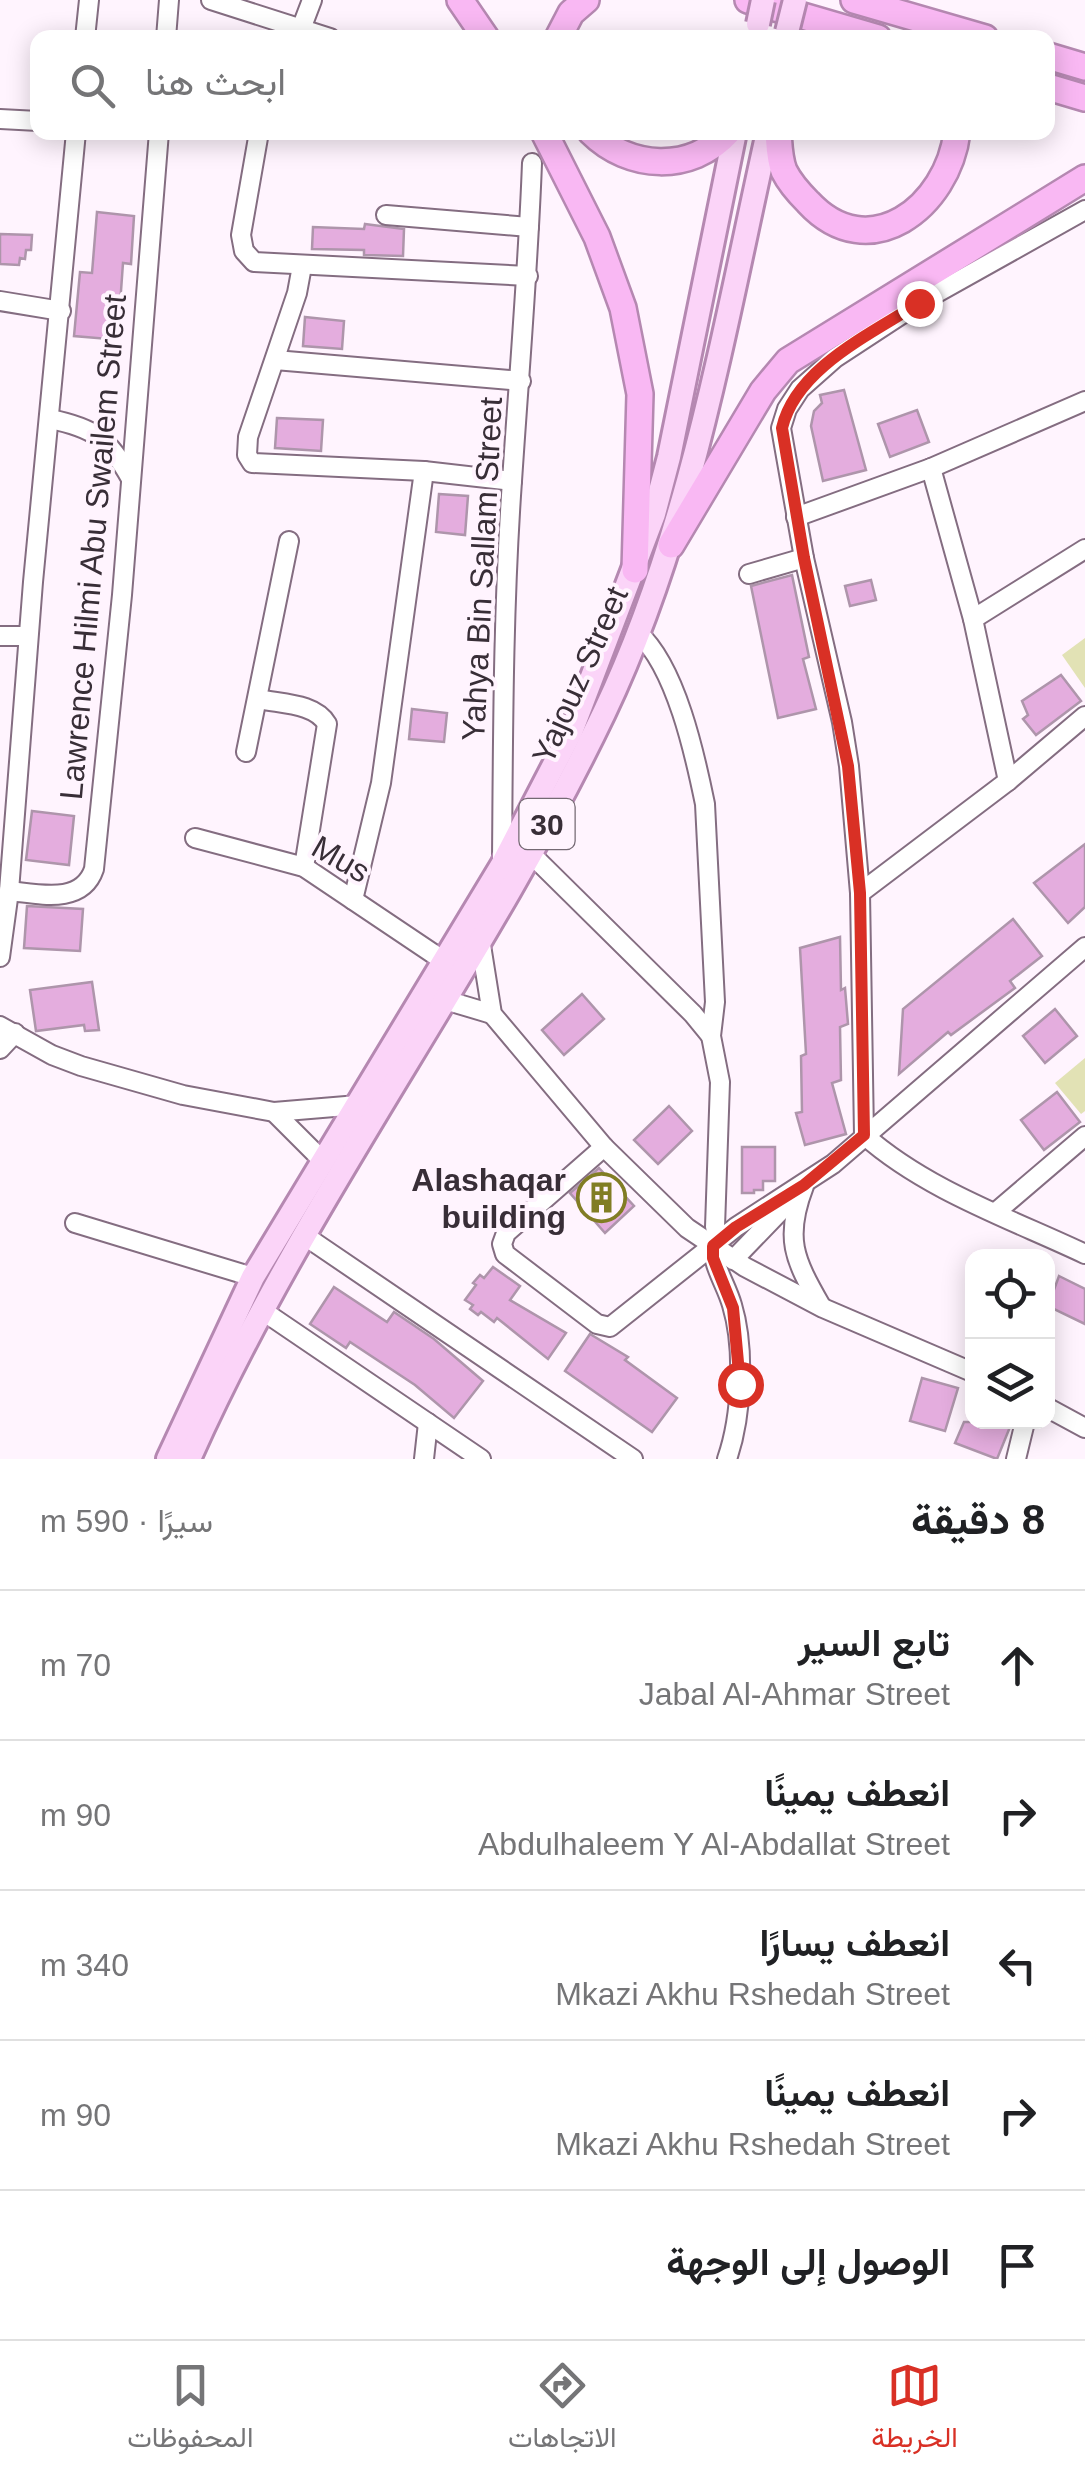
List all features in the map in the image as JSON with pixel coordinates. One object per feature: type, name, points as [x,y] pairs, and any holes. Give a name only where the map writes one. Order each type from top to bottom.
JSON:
[{"type":"highway","points":[[460,0],[481,30]]},
{"type":"highway","points":[[562,30],[571,12],[586,0]]},
{"type":"highway","points":[[748,0],[851,30]]},
{"type":"highway","points":[[858,1],[922,0]]},
{"type":"highway","points":[[858,1],[958,30]]},
{"type":"highway","points":[[1055,58],[1085,67]]},
{"type":"highway","points":[[1055,89],[1085,98]]},
{"type":"highway","points":[[548,140],[597,237],[623,308],[640,394],[635,570]]},
{"type":"highway","points":[[599,140],[630,156],[673,163],[704,152],[720,140]]},
{"type":"highway","points":[[779,140],[786,176],[812,207],[838,226],[873,229],[904,220],[933,195],[950,161],[955,140]]},
{"type":"highway","points":[[671,545],[763,391],[788,362],[1085,178]]},
{"type":"main road","points":[[756,30],[763,0]]},
{"type":"main road","points":[[788,30],[794,0]]},
{"type":"main road","name":"Yajouz Street","points":[[168,1459],[253,1277],[502,864],[571,732],[635,570],[670,456],[729,140]]},
{"type":"main road","name":"Yajouz Street","points":[[189,1459],[263,1311],[532,854],[604,712],[671,545],[766,140]]},
{"type":"street","points":[[167,30],[169,0]]},
{"type":"street","points":[[211,0],[276,29],[304,30]]},
{"type":"street","points":[[301,29],[312,0]]},
{"type":"street","points":[[85,30],[87,3]]},
{"type":"street","points":[[0,119],[30,121]]},
{"type":"street","points":[[0,957],[75,140]]},
{"type":"street","name":"Lawrence Hilmi Abu Swailem Street","points":[[9,891],[70,893],[86,884],[94,869],[131,479],[157,140]]},
{"type":"street","points":[[257,140],[241,235],[248,258],[262,265],[528,276]]},
{"type":"street","name":"Yahya Bin Sallam Street","points":[[502,864],[512,481],[528,276],[532,163]]},
{"type":"street","points":[[1085,210],[919,303],[835,358],[800,390],[787,408],[782,428],[804,558],[842,722],[854,813],[860,893],[864,1135],[888,1156],[942,1188],[1085,1254]]},
{"type":"street","points":[[386,214],[530,227]]},
{"type":"street","points":[[302,266],[246,449],[249,459],[258,465],[424,472],[512,481]]},
{"type":"street","points":[[0,301],[61,312]]},
{"type":"street","points":[[276,360],[521,381]]},
{"type":"street","points":[[796,517],[931,468],[1085,401]]},
{"type":"street","points":[[50,419],[78,425],[108,444],[131,479]]},
{"type":"street","points":[[931,468],[973,619],[1008,781]]},
{"type":"street","points":[[353,900],[381,783],[424,472]]},
{"type":"street","points":[[246,752],[288,540]]},
{"type":"street","points":[[973,619],[1085,549]]},
{"type":"street","points":[[748,574],[804,558]]},
{"type":"street","points":[[638,633],[659,657],[706,804],[715,1002],[711,1036],[720,1082],[713,1258],[733,1308],[738,1349],[738,1398],[727,1459]]},
{"type":"street","points":[[0,636],[28,636]]},
{"type":"street","points":[[259,699],[319,713],[326,724],[304,867]]},
{"type":"street","points":[[860,893],[1008,781],[1085,716]]},
{"type":"street","name":"Mus","points":[[195,838],[304,867],[444,960]]},
{"type":"street","points":[[532,854],[694,1014],[711,1036]]},
{"type":"street","points":[[480,939],[492,1014],[604,1147],[686,1228],[714,1237],[733,1260],[823,1308],[965,1369]]},
{"type":"street","points":[[733,1260],[804,1185],[1085,946]]},
{"type":"street","points":[[445,1000],[492,1014]]},
{"type":"street","points":[[0,1049],[7,1030],[52,1055],[120,1078],[184,1096],[274,1112],[358,1105]]},
{"type":"street","points":[[274,1112],[322,1160]]},
{"type":"street","points":[[996,1212],[1085,1136]]},
{"type":"street","points":[[604,1147],[506,1233],[502,1244],[506,1254],[596,1324],[610,1327],[714,1237],[804,1185]]},
{"type":"street","points":[[804,1185],[791,1229],[794,1253],[823,1308]]},
{"type":"street","points":[[75,1223],[253,1277]]},
{"type":"street","points":[[305,1236],[633,1459]]},
{"type":"street","points":[[263,1311],[481,1459]]},
{"type":"street","points":[[1055,1412],[1085,1428]]},
{"type":"street","points":[[424,1459],[428,1423]]},
{"type":"street","points":[[1016,1459],[1023,1429]]},
{"type":"green space","points":[[1085,638],[1085,688],[1062,655]]},
{"type":"green space","points":[[1085,1058],[1085,1111],[1081,1114],[1055,1083]]},
{"type":"building","points":[[97,212],[134,216],[131,264],[123,263],[118,333],[108,332],[108,339],[74,336],[80,272],[92,273]]},
{"type":"building","points":[[365,224],[404,229],[403,256],[312,249],[313,227],[364,229]]},
{"type":"building","points":[[0,234],[32,235],[31,250],[26,250],[19,265],[0,264]]},
{"type":"building","points":[[305,317],[344,321],[342,349],[303,346]]},
{"type":"building","points":[[844,390],[866,470],[823,481],[811,426],[814,411],[822,403],[820,395]]},
{"type":"building","points":[[917,410],[929,442],[890,457],[878,424]]},
{"type":"building","points":[[277,418],[323,420],[321,451],[275,448]]},
{"type":"building","points":[[439,494],[468,496],[465,535],[436,532]]},
{"type":"building","points":[[792,575],[809,657],[803,659],[816,709],[778,718],[751,586]]},
{"type":"building","points":[[871,580],[876,600],[850,606],[845,586]]},
{"type":"building","points":[[1061,675],[1081,701],[1036,735],[1023,719],[1028,715],[1022,701]]},
{"type":"building","points":[[412,709],[447,713],[444,742],[409,739]]},
{"type":"building","points":[[32,811],[74,816],[69,865],[26,860]]},
{"type":"building","points":[[1085,844],[1085,907],[1068,923],[1034,883]]},
{"type":"building","points":[[27,906],[83,909],[80,951],[24,948]]},
{"type":"building","points":[[1013,919],[1042,956],[1010,981],[1015,988],[951,1035],[948,1032],[899,1074],[903,1009]]},
{"type":"building","points":[[840,937],[841,990],[845,988],[848,1024],[840,1027],[841,1080],[832,1083],[846,1134],[805,1145],[796,1113],[802,1112],[801,1056],[806,1054],[800,948]]},
{"type":"building","points":[[92,982],[99,1030],[85,1031],[84,1025],[36,1031],[30,990]]},
{"type":"building","points":[[582,994],[604,1019],[564,1055],[542,1030]]},
{"type":"building","points":[[1055,1009],[1077,1036],[1045,1063],[1023,1036]]},
{"type":"building","points":[[1057,1092],[1080,1122],[1044,1150],[1021,1120]]},
{"type":"building","points":[[669,1106],[692,1131],[658,1164],[634,1140]]},
{"type":"building","points":[[742,1147],[775,1147],[775,1181],[763,1181],[763,1190],[742,1193]]},
{"type":"building","name":"Alashaqar building","points":[[599,1168],[634,1206],[605,1233],[570,1193]]},
{"type":"building","points":[[493,1267],[520,1286],[510,1300],[566,1333],[548,1359],[497,1318],[494,1322],[470,1309],[473,1305],[465,1300],[476,1285],[473,1283]]},
{"type":"building","points":[[1059,1276],[1085,1289],[1085,1324],[1055,1309]]},
{"type":"building","points":[[334,1287],[387,1322],[394,1312],[434,1339],[483,1381],[454,1418],[415,1385],[350,1342],[346,1348],[310,1324]]},
{"type":"building","points":[[590,1334],[628,1357],[625,1360],[677,1398],[652,1432],[565,1371]]},
{"type":"building","points":[[922,1378],[958,1388],[945,1431],[910,1421]]},
{"type":"building","points":[[964,1422],[965,1429],[1009,1429],[997,1459],[955,1443]]},
{"type":"place","name":"Alashaqar building","points":[[601,1198]]},
{"type":"route","points":[[740,1384],[733,1308],[713,1258],[713,1246],[833,1164],[864,1135],[860,893],[854,813],[842,722],[804,558],[782,428],[787,408],[800,390],[835,358],[919,303]]}]
